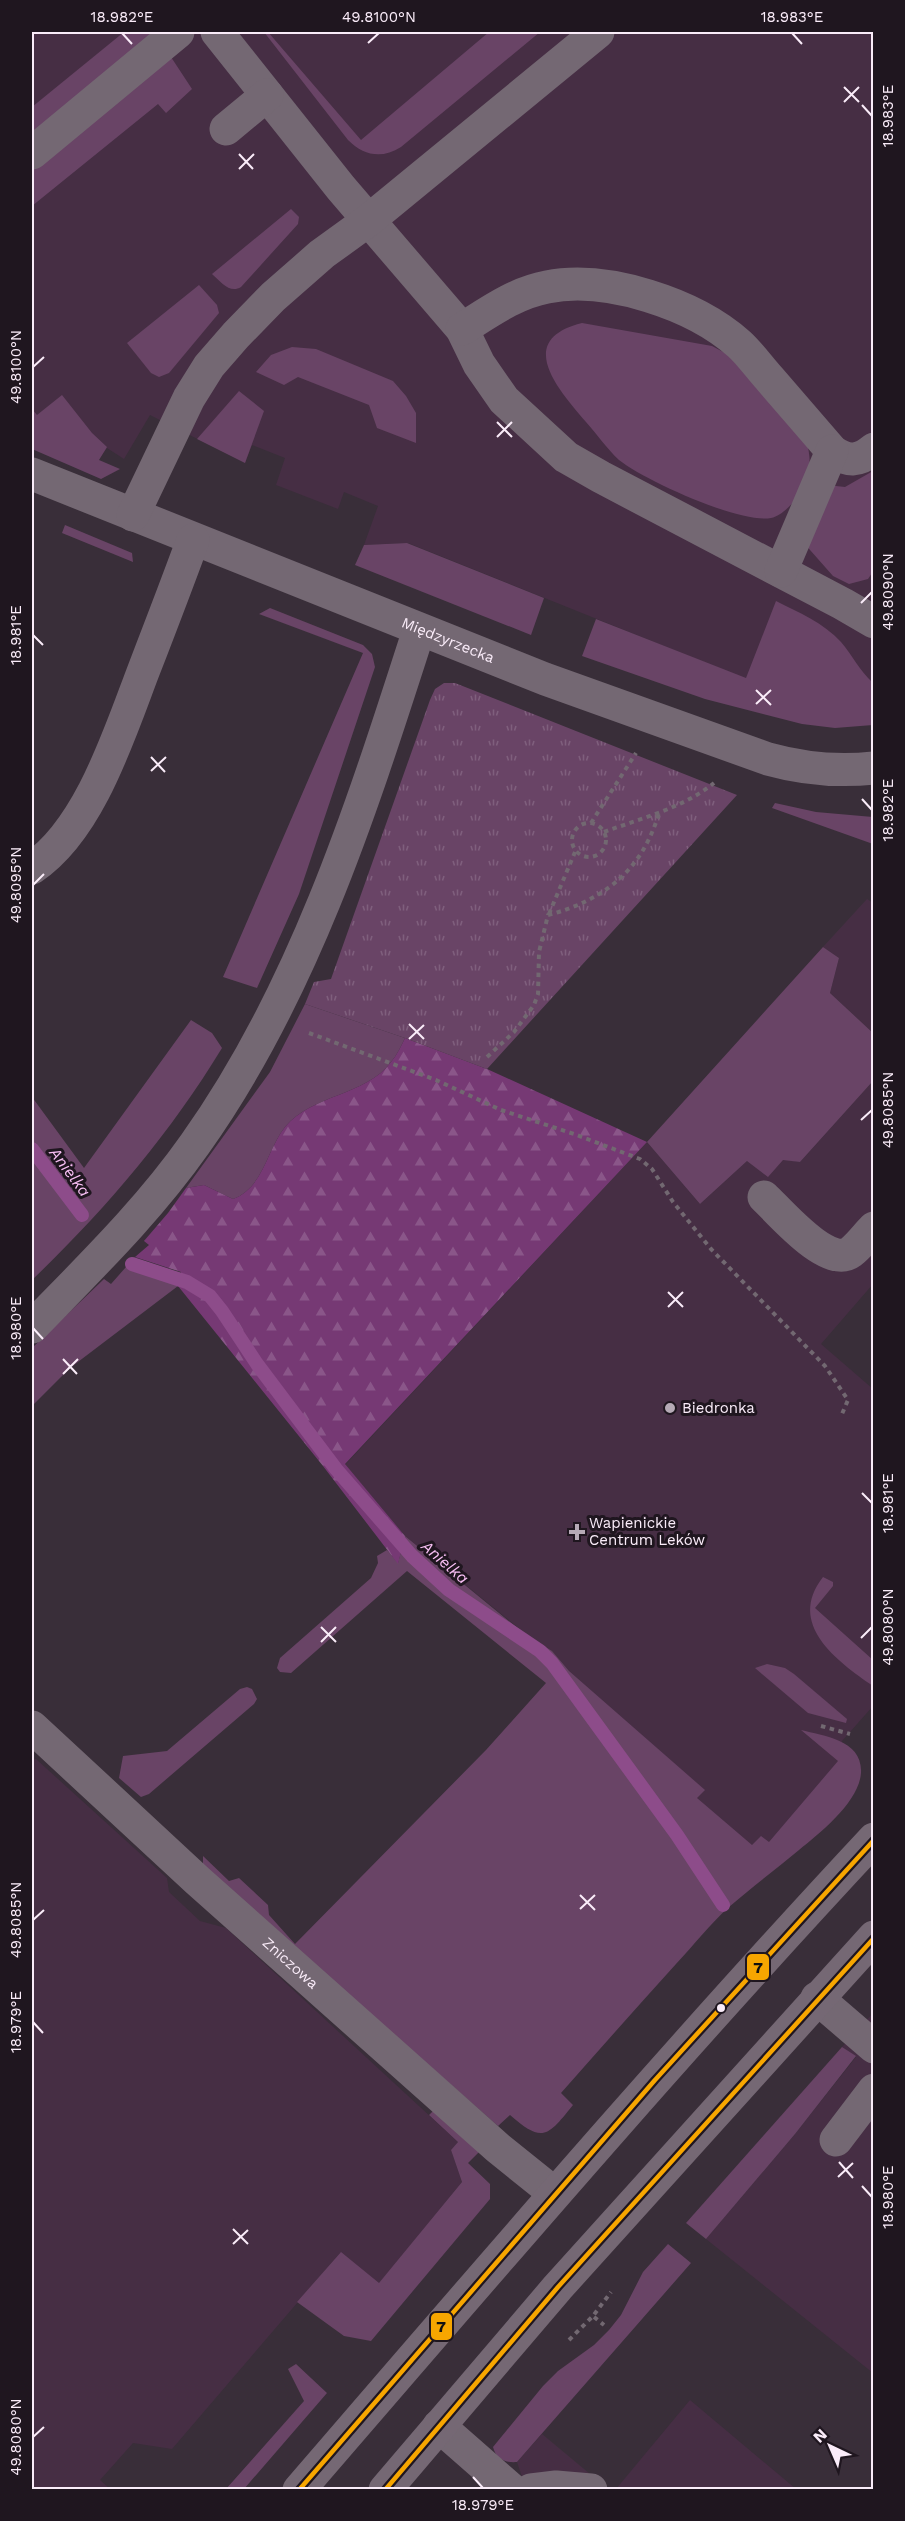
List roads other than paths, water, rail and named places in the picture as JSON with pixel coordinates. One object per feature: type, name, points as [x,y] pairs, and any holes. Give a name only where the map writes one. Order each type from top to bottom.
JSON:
[{"type":"main road","points":[[299,2490],[554,2193],[742,1981],[873,1839]]},
{"type":"main road","points":[[385,2490],[558,2287],[873,1937]]},
{"type":"street","points":[[32,153],[178,32]]},
{"type":"street","points":[[217,32],[341,188],[462,329],[479,364],[504,400],[567,457],[873,622]]},
{"type":"street","points":[[133,515],[189,398],[209,366],[273,297],[322,254],[369,220],[598,32]]},
{"type":"street","points":[[226,129],[267,95]]},
{"type":"street","points":[[462,329],[510,298],[548,286],[583,284],[639,293],[678,305],[708,321],[740,345],[832,451],[843,459],[854,460],[864,457],[873,449]]},
{"type":"street","points":[[781,571],[832,451]]},
{"type":"street","name":"Międzyrzecka","points":[[32,474],[545,679],[768,759],[795,767],[820,770],[845,771],[873,768]]},
{"type":"street","points":[[32,868],[65,838],[84,809],[114,746],[193,540]]},
{"type":"street","points":[[32,1327],[129,1227],[162,1189],[231,1092],[270,1023],[303,954],[376,762],[419,630]]},
{"type":"street","points":[[764,1197],[819,1248],[834,1256],[850,1253],[873,1228]]},
{"type":"street","name":"Zniczowa","points":[[32,1727],[155,1842],[390,2053],[554,2193]]},
{"type":"street","points":[[817,1998],[873,2047]]},
{"type":"street","points":[[836,2140],[873,2090]]},
{"type":"street","points":[[439,2426],[512,2490]]},
{"type":"street","points":[[531,2490],[556,2487],[591,2490]]},
{"type":"waterway","name":"Anielka","points":[[32,1149],[82,1215]]},
{"type":"waterway","name":"Anielka","points":[[132,1264],[187,1282],[210,1296],[257,1364],[336,1469],[412,1556],[449,1590],[540,1651],[552,1663],[677,1835],[723,1905]]},
{"type":"place","name":"Biedronka","points":[[670,1408]]},
{"type":"place","name":"Wapienickie Centrum Leków","points":[[577,1532]]}]
